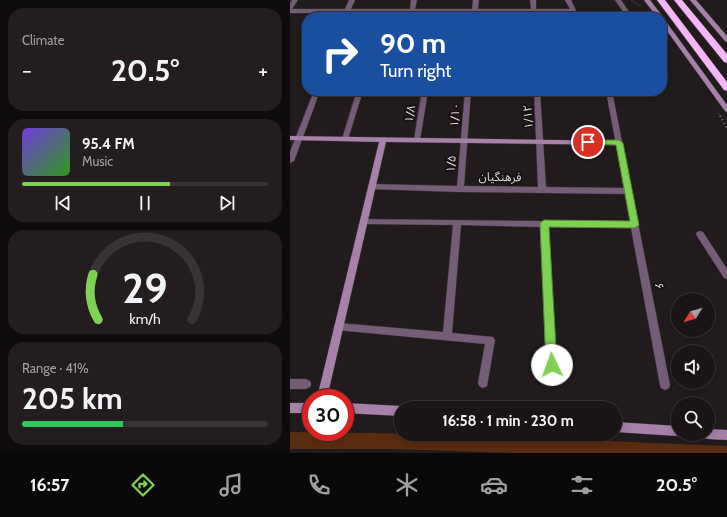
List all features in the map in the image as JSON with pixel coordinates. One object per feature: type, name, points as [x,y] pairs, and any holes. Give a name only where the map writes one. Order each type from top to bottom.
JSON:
[{"type":"highway","points":[[661,0],[727,88]]},
{"type":"highway","points":[[678,0],[727,60]]},
{"type":"street","points":[[295,0],[290,10],[421,12]]},
{"type":"street","points":[[348,11],[352,0]]},
{"type":"street","points":[[412,11],[414,0]]},
{"type":"street","points":[[475,12],[476,0]]},
{"type":"street","points":[[533,0],[533,12]]},
{"type":"street","points":[[560,12],[573,11],[568,0]]},
{"type":"street","points":[[618,0],[626,12]]},
{"type":"street","points":[[647,0],[656,12]]},
{"type":"street","points":[[693,0],[727,40]]},
{"type":"street","points":[[667,27],[727,110]]},
{"type":"street","points":[[290,161],[315,96]]},
{"type":"street","points":[[345,139],[358,96]]},
{"type":"street","name":"۱/۸","points":[[417,140],[424,96]]},
{"type":"street","name":"۱/۱۰","points":[[464,141],[468,96]]},
{"type":"street","name":"۱/۱۲","points":[[537,96],[542,190]]},
{"type":"street","name":"۶","points":[[610,96],[665,385]]},
{"type":"street","points":[[290,138],[619,143]]},
{"type":"street","points":[[324,389],[383,140]]},
{"type":"street","name":"۱/۵","points":[[460,188],[464,141]]},
{"type":"street","name":"فرهنگیان","points":[[372,187],[628,191]]},
{"type":"street","points":[[364,221],[635,225]]},
{"type":"street","points":[[447,336],[457,222]]},
{"type":"street","points":[[544,223],[552,381]]},
{"type":"street","points":[[700,234],[727,276]]},
{"type":"street","points":[[339,326],[490,340],[482,383]]},
{"type":"street","points":[[290,384],[306,384]]},
{"type":"street","points":[[290,408],[302,408]]},
{"type":"street","points":[[354,408],[394,411]]},
{"type":"street","points":[[622,427],[671,431]]},
{"type":"street","points":[[715,434],[727,435]]},
{"type":"shaded area","points":[[290,432],[302,432],[302,441],[354,441],[354,433],[394,433],[394,441],[605,441],[727,446],[727,453],[510,453],[395,449],[290,449]]},
{"type":"route","points":[[552,365],[544,223],[635,225],[619,143],[588,142]]}]
